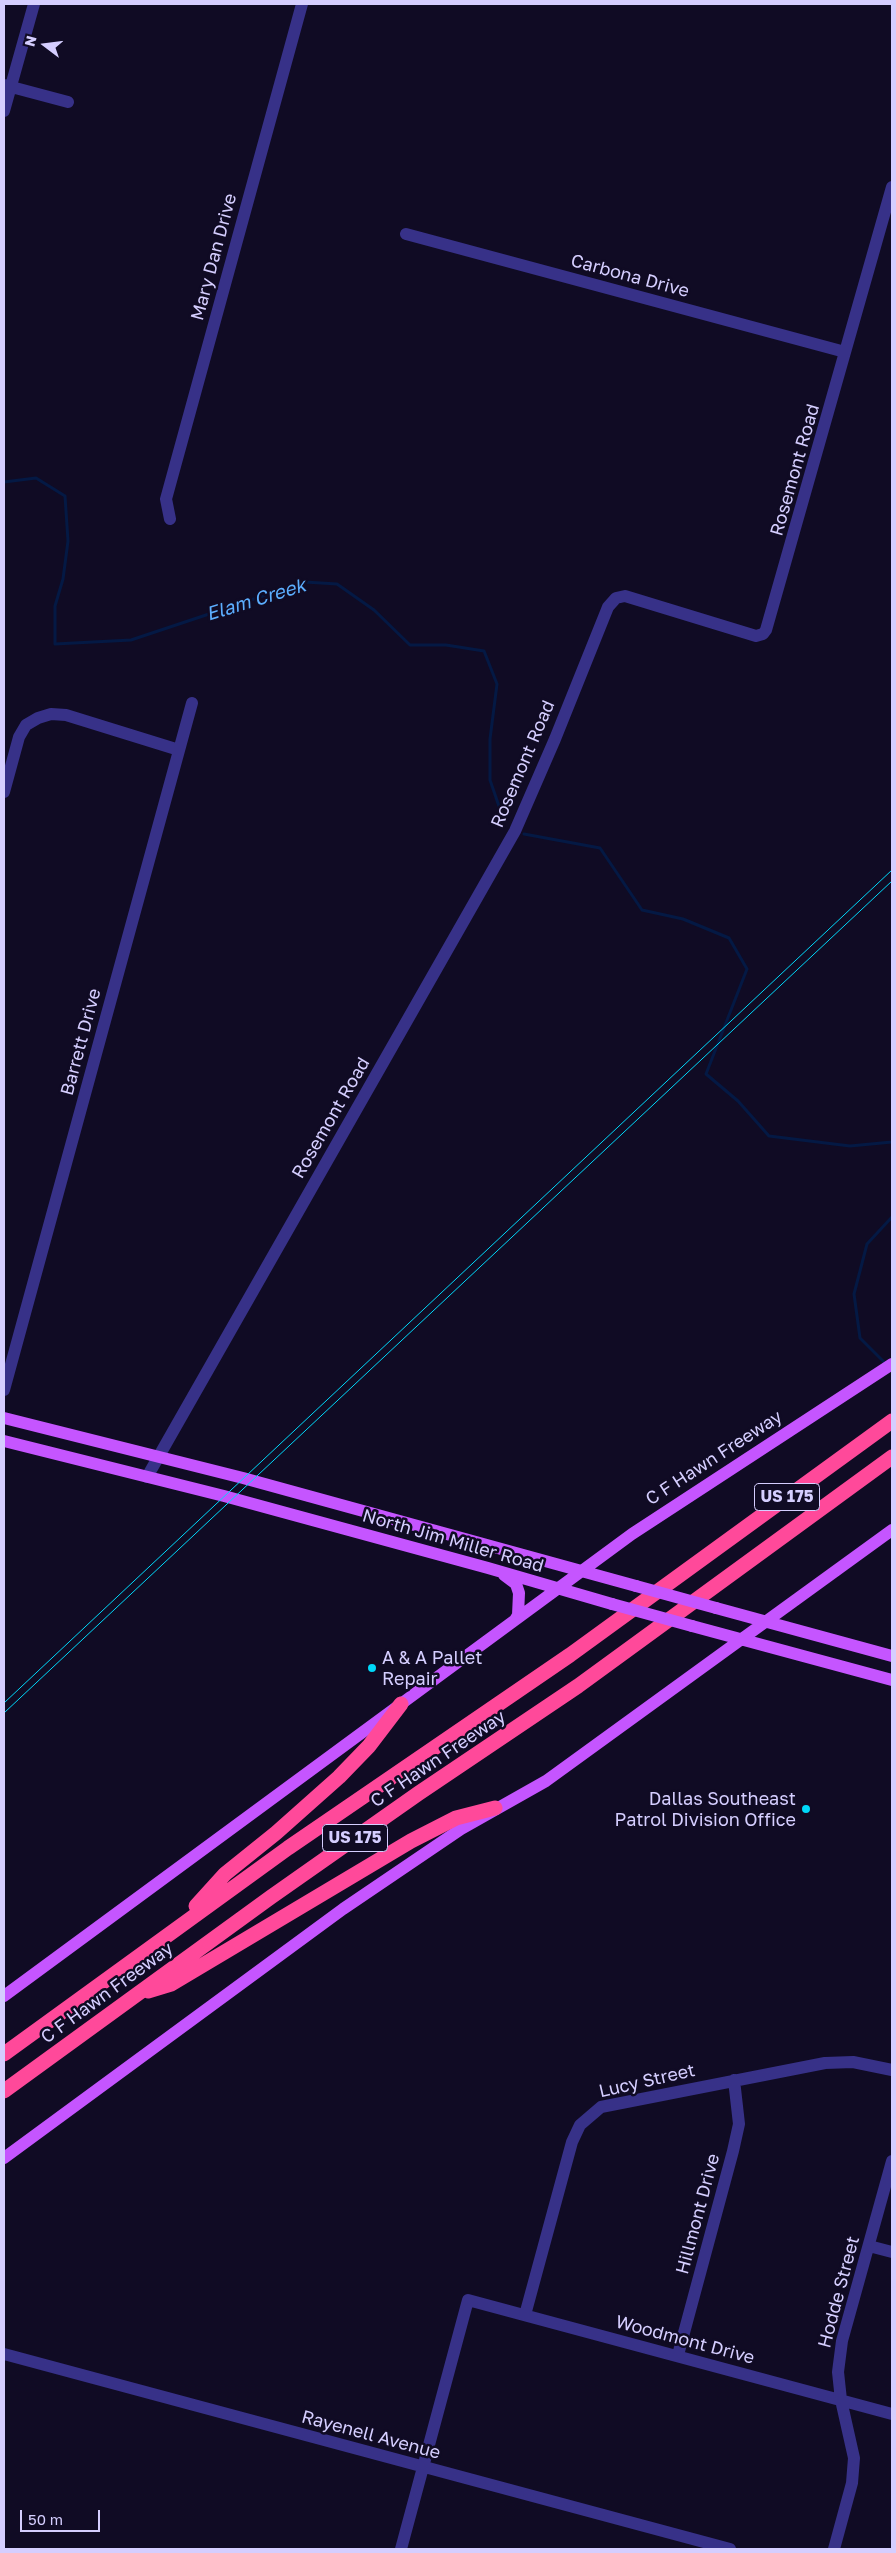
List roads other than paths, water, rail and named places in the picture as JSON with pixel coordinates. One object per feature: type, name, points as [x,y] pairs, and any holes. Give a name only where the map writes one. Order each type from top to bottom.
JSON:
[{"type":"highway","name":"C F Hawn Freeway","points":[[4,2054],[176,1928],[385,1781],[570,1655],[892,1421]]},
{"type":"highway","name":"C F Hawn Freeway","points":[[4,2091],[418,1793],[578,1686],[892,1458]]},
{"type":"highway","points":[[176,1928],[225,1874],[276,1833],[339,1777],[369,1746],[401,1704]]},
{"type":"highway","points":[[135,1996],[171,1984],[368,1866],[456,1818],[495,1808]]},
{"type":"main road","name":"C F Hawn Freeway","points":[[4,1996],[672,1506],[866,1383],[892,1364]]},
{"type":"main road","name":"North Jim Miller Road","points":[[4,1418],[257,1482],[892,1656]]},
{"type":"main road","name":"North Jim Miller Road","points":[[4,1441],[488,1568],[612,1604],[892,1680]]},
{"type":"main road","points":[[4,2158],[344,1909],[460,1829],[546,1781],[892,1530]]},
{"type":"main road","points":[[488,1568],[507,1576],[516,1584],[520,1602],[515,1620]]},
{"type":"main road","points":[[833,1665],[838,1641]]},
{"type":"street","points":[[4,111],[7,86],[34,4]]},
{"type":"street","name":"Mary Dan Drive","points":[[170,519],[166,499],[302,4]]},
{"type":"street","points":[[7,86],[68,102]]},
{"type":"street","name":"Rosemont Road","points":[[147,1477],[515,831],[551,748],[608,606],[616,598],[626,596],[756,636],[763,634],[766,630],[892,187]]},
{"type":"street","name":"Carbona Drive","points":[[406,234],[845,352]]},
{"type":"street","name":"Barrett Drive","points":[[4,1390],[192,702]]},
{"type":"street","points":[[4,792],[19,736],[26,725],[38,718],[51,714],[66,715],[179,750]]},
{"type":"street","name":"Lucy Street","points":[[525,2315],[572,2142],[580,2125],[602,2107],[825,2063],[853,2062],[892,2070]]},
{"type":"street","name":"Hillmont Drive","points":[[678,2355],[733,2152],[738,2124],[734,2080]]},
{"type":"street","name":"Hodde Street","points":[[834,2549],[852,2483],[854,2458],[841,2400],[838,2372],[842,2341],[892,2161]]},
{"type":"street","points":[[869,2246],[892,2252]]},
{"type":"street","name":"Woodmont Drive","points":[[424,2467],[468,2300],[892,2414]]},
{"type":"street","name":"Rayenell Avenue","points":[[4,2354],[730,2549]]},
{"type":"street","points":[[401,2549],[424,2467]]},
{"type":"waterway","name":"Elam Creek","points":[[4,482],[36,478],[65,496],[68,541],[63,579],[55,606],[55,644],[131,640],[305,582],[337,584],[374,610],[410,645],[446,645],[484,651],[497,684],[490,739],[490,780],[502,815]]},
{"type":"waterway","name":"Elam Creek","points":[[524,834],[600,848],[642,910],[683,919],[729,938],[747,969],[706,1074],[738,1101],[769,1136],[850,1146],[892,1142]]},
{"type":"waterway","name":"Elam Creek","points":[[886,1364],[860,1338],[854,1294],[867,1244],[892,1217]]},
{"type":"tram line","points":[[4,1703],[892,870]]},
{"type":"tram line","points":[[4,1713],[892,881]]},
{"type":"place","name":"A & A Pallet Repair","points":[[372,1668]]},
{"type":"place","name":"Dallas Southeast Patrol Division Office","points":[[806,1809]]}]
